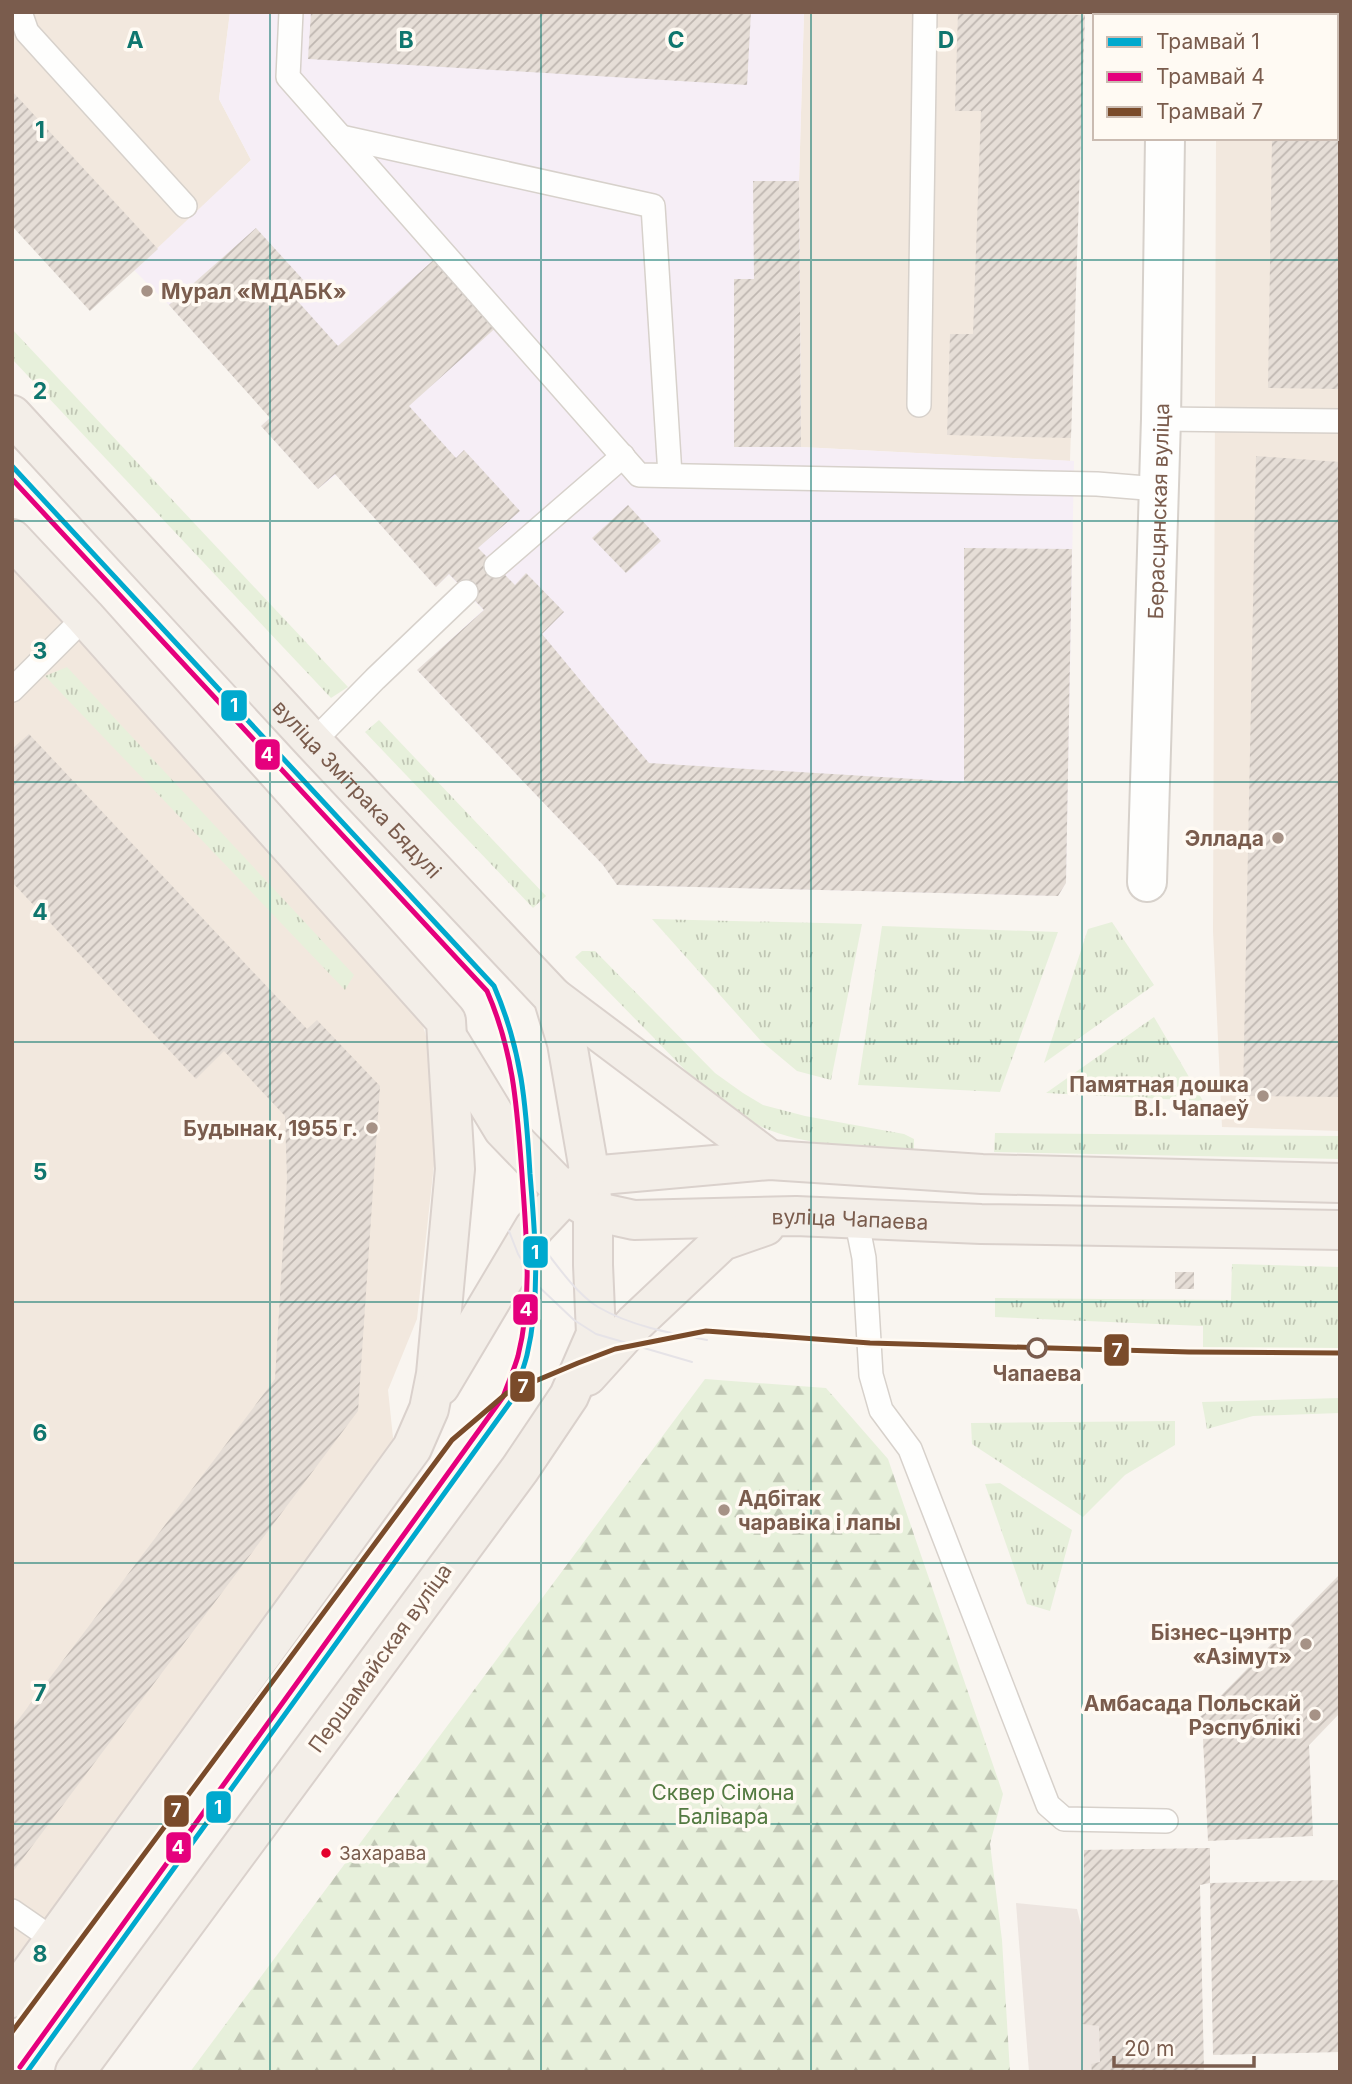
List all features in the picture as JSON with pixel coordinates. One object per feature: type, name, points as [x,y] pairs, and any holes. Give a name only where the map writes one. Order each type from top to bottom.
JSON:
[{"type":"main road","name":"вуліца Змітрака Бядулі","points":[[12,415],[313,743],[553,998],[567,1043],[583,1194]]},
{"type":"main road","points":[[12,539],[446,1021],[455,1169],[436,1374],[431,1401]]},
{"type":"main road","points":[[553,998],[770,1160]]},
{"type":"main road","points":[[447,1036],[503,1129],[583,1194]]},
{"type":"main road","points":[[12,1998],[412,1448],[431,1401],[534,1228],[583,1194],[770,1160],[982,1174],[1340,1182]]},
{"type":"main road","name":"вуліца Чапаева","points":[[583,1194],[634,1220],[796,1216],[981,1224],[1340,1230]]},
{"type":"main road","name":"Першамайская вуліца","points":[[75,2072],[520,1469],[569,1396],[596,1334],[593,1265],[583,1194]]},
{"type":"main road","points":[[569,1396],[635,1324],[722,1241],[796,1216]]},
{"type":"street","name":"Берасцянская вуліца","points":[[1147,882],[1161,419],[1165,140]]},
{"type":"lane","points":[[20,12],[27,32],[185,206]]},
{"type":"lane","points":[[291,12],[288,77],[639,475],[1097,484],[1158,489]]},
{"type":"lane","points":[[919,405],[925,12]]},
{"type":"lane","points":[[341,137],[653,206],[670,475]]},
{"type":"lane","points":[[1161,419],[1340,421]]},
{"type":"lane","points":[[496,566],[622,456]]},
{"type":"lane","points":[[313,743],[466,592]]},
{"type":"lane","points":[[12,690],[85,617]]},
{"type":"lane","points":[[856,1217],[864,1258],[871,1376],[881,1410],[910,1449],[1048,1805],[1064,1819],[1166,1821]]},
{"type":"lane","points":[[12,1911],[54,1940]]},
{"type":"shaded area","points":[[12,12],[230,12],[219,99],[251,160],[158,249],[12,226]]},
{"type":"shaded area","points":[[230,12],[804,12],[799,181],[801,447],[1074,461],[1066,883],[1058,896],[617,885],[603,865],[417,670],[483,610],[449,575],[436,587],[336,475],[318,489],[261,426],[270,417],[134,270],[251,160],[219,99]]},
{"type":"shaded area","points":[[804,12],[1084,12],[1070,461],[801,447],[799,181]]},
{"type":"shaded area","points":[[1340,12],[1340,1131],[1222,1127],[1213,931],[1216,140],[1338,140],[1338,14],[1216,14]]},
{"type":"shaded area","points":[[12,552],[419,1012],[442,1092],[417,1319],[388,1390],[394,1447],[12,1963]]},
{"type":"shaded area","points":[[1016,1903],[1077,1909],[1118,2072],[1029,2072]]},
{"type":"green space","points":[[12,329],[348,687],[331,698],[12,359]]},
{"type":"green space","points":[[67,667],[354,975],[345,990],[45,676]]},
{"type":"green space","points":[[379,720],[546,896],[533,908],[365,732]]},
{"type":"green space","points":[[652,919],[862,924],[831,1080],[797,1071],[761,1041]]},
{"type":"green space","points":[[1112,922],[1154,985],[1044,1063],[1088,929]]},
{"type":"green space","points":[[882,926],[1058,932],[1000,1092],[858,1085]]},
{"type":"green space","points":[[582,951],[595,951],[715,1073],[763,1105],[805,1116],[904,1134],[914,1139],[914,1150],[876,1149],[811,1141],[772,1131],[741,1116],[689,1074],[575,957]]},
{"type":"green space","points":[[1154,1017],[1203,1101],[1046,1093]]},
{"type":"green space","points":[[995,1133],[1340,1136],[1340,1159],[994,1152]]},
{"type":"green space","points":[[1232,1264],[1340,1267],[1340,1350],[1203,1349],[1203,1326],[995,1317],[995,1298],[1231,1300]]},
{"type":"green space","name":"Сквер Сімона Балівара","points":[[705,1379],[826,1388],[888,1459],[1003,1794],[990,1844],[1002,1940],[1010,2072],[190,2072]]},
{"type":"green space","points":[[1340,1398],[1340,1413],[1253,1416],[1207,1429],[1202,1402]]},
{"type":"green space","points":[[1175,1421],[1175,1445],[1125,1475],[1083,1517],[972,1444],[971,1423]]},
{"type":"green space","points":[[1000,1483],[1072,1530],[1050,1611],[1027,1604],[985,1484]]},
{"type":"building","points":[[311,12],[751,12],[747,85],[308,59]]},
{"type":"building","points":[[958,12],[1085,15],[1071,438],[947,435],[950,334],[973,334],[981,111],[955,111]]},
{"type":"building","points":[[1340,31],[1340,389],[1268,388],[1272,140],[1338,140]]},
{"type":"building","points":[[12,91],[158,249],[90,311],[12,226]]},
{"type":"building","points":[[753,181],[799,181],[801,447],[734,447],[734,279],[754,279]]},
{"type":"building","points":[[256,228],[307,284],[293,296],[338,346],[439,255],[500,324],[409,406],[456,458],[464,450],[520,511],[478,548],[515,585],[526,573],[564,612],[542,634],[649,763],[964,782],[964,548],[1072,549],[1066,883],[1058,896],[617,885],[603,865],[417,670],[484,610],[449,574],[436,587],[335,474],[318,489],[261,426],[270,418],[169,305]]},
{"type":"building","points":[[1256,456],[1340,462],[1340,1097],[1243,1096]]},
{"type":"building","points":[[628,505],[661,541],[626,573],[592,538]]},
{"type":"building","points":[[29,734],[307,1029],[317,1020],[380,1086],[358,1411],[12,1873],[12,1728],[275,1379],[287,1179],[285,1116],[224,1051],[196,1079],[12,882],[12,749]]},
{"type":"building","points":[[1175,1272],[1194,1272],[1194,1289],[1175,1289]]},
{"type":"building","name":"Бізнес-цэнтр «Азімут»","points":[[1340,1574],[1340,1713],[1309,1745],[1313,1836],[1208,1841],[1203,1739],[1218,1738],[1198,1719]]},
{"type":"building","points":[[1210,1848],[1210,1883],[1200,1885],[1204,2072],[1092,2072],[1091,2064],[1100,2062],[1099,2026],[1082,2024],[1084,1850]]},
{"type":"building","points":[[1340,1880],[1340,2052],[1213,2055],[1210,1883]]},
{"type":"tram line","name":"1","points":[[12,466],[494,986],[511,1033],[521,1078],[527,1124],[536,1265],[531,1333],[525,1361],[511,1401],[27,2072]]},
{"type":"tram line","name":"4","points":[[12,479],[487,991],[503,1036],[513,1081],[527,1265],[523,1334],[503,1397],[20,2067]]},
{"type":"tram line","points":[[509,1231],[518,1254],[537,1285],[574,1320],[596,1334],[692,1362]]},
{"type":"tram line","points":[[536,1238],[573,1285],[598,1307],[637,1324],[707,1340]]},
{"type":"tram line","name":"7","points":[[12,2032],[452,1440],[507,1393],[615,1349],[706,1331],[870,1343],[1189,1352],[1340,1353]]},
{"type":"place","name":"Мурал «МДАБК»","points":[[147,291]]},
{"type":"place","name":"Эллада","points":[[1278,838]]},
{"type":"place","name":"Памятная дошка В.І. Чапаеў","points":[[1263,1096]]},
{"type":"place","name":"Будынак, 1955 г.","points":[[372,1128]]},
{"type":"place","name":"Чапаева","points":[[1037,1348]]},
{"type":"place","name":"Адбітак чаравіка і лапы","points":[[724,1510]]},
{"type":"place","name":"Бізнес-цэнтр «Азімут»","points":[[1306,1644]]},
{"type":"place","name":"Амбасада Польскай Рэспублікі","points":[[1315,1715]]},
{"type":"place","name":"Захарава","points":[[326,1853]]}]
